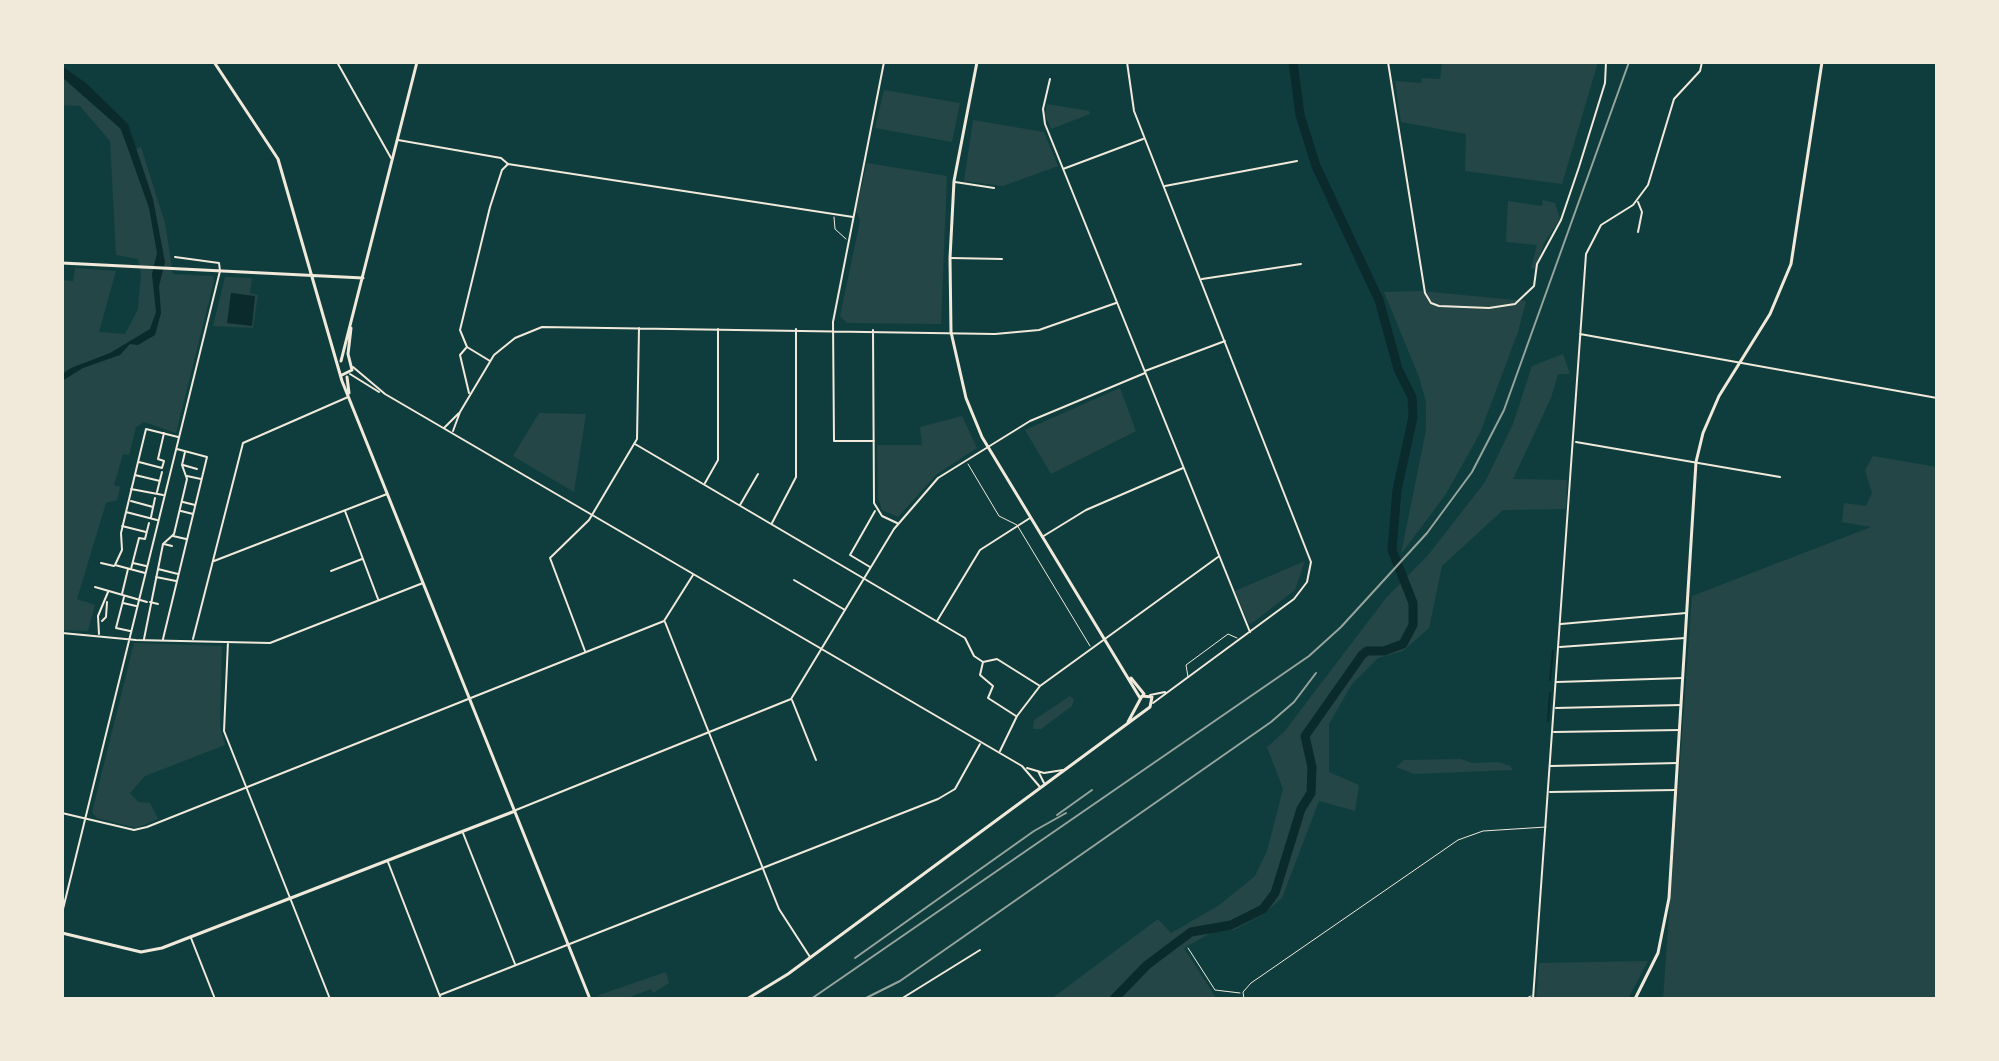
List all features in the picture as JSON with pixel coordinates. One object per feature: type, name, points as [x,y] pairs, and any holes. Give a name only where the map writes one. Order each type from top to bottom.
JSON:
[{"type":"street","points":[[214,62],[278,159],[330,348],[340,362],[352,365],[385,394]]},
{"type":"street","points":[[337,62],[392,159]]},
{"type":"street","points":[[417,62],[340,362],[342,375],[590,999]]},
{"type":"street","points":[[874,441],[834,441],[833,329],[884,62]]},
{"type":"street","points":[[977,62],[954,181],[950,258],[951,332],[971,413],[987,446],[1104,639],[1144,698],[1153,703]]},
{"type":"street","points":[[747,999],[810,957],[1250,632],[1299,594],[1309,577],[1311,562],[1144,138],[1131,101],[1127,62]]},
{"type":"street","points":[[1388,62],[1425,293],[1431,303],[1439,306],[1489,308],[1515,304],[1531,292],[1545,244],[1568,201],[1605,83],[1606,62]]},
{"type":"street","points":[[1533,997],[1580,334],[1590,242],[1601,225],[1637,201],[1652,176],[1674,99],[1700,71],[1702,62]]},
{"type":"street","points":[[1635,999],[1653,967],[1663,937],[1684,678],[1696,462],[1709,417],[1777,301],[1795,252],[1822,62]]},
{"type":"street","points":[[1050,79],[1044,119],[1250,632]]},
{"type":"street","points":[[1063,169],[1144,138]]},
{"type":"street","points":[[397,140],[501,158],[508,164],[853,217]]},
{"type":"street","points":[[1162,187],[1297,161]]},
{"type":"street","points":[[490,361],[467,347],[460,337],[461,323],[490,207],[502,170],[508,164]]},
{"type":"street","points":[[954,181],[994,188]]},
{"type":"street","points":[[1637,201],[1642,209],[1638,232]]},
{"type":"street","points":[[62,913],[220,271],[219,263],[175,257]]},
{"type":"street","points":[[950,258],[1002,259]]},
{"type":"street","points":[[62,263],[363,278]]},
{"type":"street","points":[[1201,279],[1301,264]]},
{"type":"street","points":[[452,433],[460,412],[490,361],[510,341],[542,327],[639,326],[995,334],[1039,330],[1116,303]]},
{"type":"street","points":[[349,396],[346,382],[352,365],[348,348],[351,322]]},
{"type":"street","points":[[585,653],[549,563],[553,552],[592,514],[635,444],[639,431],[639,326]]},
{"type":"street","points":[[704,485],[718,460],[718,328]]},
{"type":"street","points":[[771,524],[791,492],[796,477],[796,329]]},
{"type":"street","points":[[871,568],[850,555],[876,510],[873,330]]},
{"type":"street","points":[[1580,334],[1937,398]]},
{"type":"street","points":[[62,933],[141,952],[190,937],[710,734],[791,699],[898,523],[938,478],[1030,421],[1225,341]]},
{"type":"street","points":[[467,347],[460,355],[469,395]]},
{"type":"street","points":[[342,375],[349,374],[385,394],[1022,766],[1037,771],[1065,769]]},
{"type":"street","points":[[193,641],[243,443],[349,396]]},
{"type":"street","points":[[444,428],[460,412]]},
{"type":"street","points":[[115,565],[122,550],[122,526],[146,429],[179,437]]},
{"type":"street","points":[[163,466],[164,461],[158,459],[164,433]]},
{"type":"street","points":[[1574,442],[1780,477]]},
{"type":"street","points":[[635,444],[965,638],[974,656],[983,662],[997,659],[1040,686]]},
{"type":"street","points":[[163,641],[207,457],[176,449]]},
{"type":"street","points":[[144,640],[151,611],[149,602],[163,544],[172,536],[182,501],[186,476],[182,465],[185,451]]},
{"type":"street","points":[[138,462],[172,468]]},
{"type":"street","points":[[182,465],[197,469]]},
{"type":"street","points":[[1042,537],[1099,504],[1184,468]]},
{"type":"street","points":[[157,493],[162,472]]},
{"type":"street","points":[[740,506],[758,474]]},
{"type":"street","points":[[135,475],[160,481]]},
{"type":"street","points":[[186,476],[201,480]]},
{"type":"street","points":[[131,489],[165,495]]},
{"type":"street","points":[[213,561],[388,493]]},
{"type":"street","points":[[131,631],[116,628],[139,538],[146,534],[155,498]]},
{"type":"street","points":[[128,501],[153,507]]},
{"type":"street","points":[[182,501],[195,505]]},
{"type":"street","points":[[876,510],[898,523]]},
{"type":"street","points":[[179,511],[193,514]]},
{"type":"street","points":[[345,511],[378,600]]},
{"type":"street","points":[[126,512],[158,521]]},
{"type":"street","points":[[937,622],[980,550],[1031,517]]},
{"type":"street","points":[[122,526],[154,538]]},
{"type":"street","points":[[172,536],[187,539]]},
{"type":"street","points":[[163,544],[172,546]]},
{"type":"street","points":[[999,753],[1017,716],[1040,686],[1220,556]]},
{"type":"street","points":[[331,571],[363,558]]},
{"type":"street","points":[[101,563],[146,574]]},
{"type":"street","points":[[132,563],[147,567]]},
{"type":"street","points":[[157,569],[178,574]]},
{"type":"street","points":[[62,813],[140,829],[664,621],[694,574]]},
{"type":"street","points":[[155,576],[176,581]]},
{"type":"street","points":[[794,580],[846,610]]},
{"type":"street","points":[[62,633],[163,641],[270,643],[424,582]]},
{"type":"street","points":[[95,587],[158,604]]},
{"type":"street","points":[[101,622],[98,616],[108,592]]},
{"type":"street","points":[[98,636],[109,607],[106,600]]},
{"type":"street","points":[[122,603],[137,607]]},
{"type":"street","points":[[1560,624],[1687,613]]},
{"type":"street","points":[[664,621],[784,918],[810,957]]},
{"type":"street","points":[[1559,647],[1686,638]]},
{"type":"street","points":[[228,642],[224,731],[330,999]]},
{"type":"street","points":[[983,662],[980,675],[993,686],[988,698],[1017,716]]},
{"type":"street","points":[[1556,682],[1684,678]]},
{"type":"street","points":[[1128,722],[1144,698],[1170,690]]},
{"type":"street","points":[[1144,698],[1145,708]]},
{"type":"street","points":[[791,699],[816,760]]},
{"type":"street","points":[[1554,708],[1682,705]]},
{"type":"street","points":[[1553,732],[1680,730]]},
{"type":"street","points":[[387,861],[441,997],[952,792],[981,742]]},
{"type":"street","points":[[1551,766],[1678,763]]},
{"type":"street","points":[[1022,766],[1042,786]]},
{"type":"street","points":[[1037,771],[1042,786]]},
{"type":"street","points":[[1549,792],[1676,790]]},
{"type":"street","points":[[462,832],[516,966]]},
{"type":"street","points":[[190,937],[215,999]]},
{"type":"street","points":[[901,999],[980,950]]},
{"type":"lane","points":[[834,215],[835,229],[851,240]]},
{"type":"lane","points":[[965,460],[999,516],[1017,525],[1091,648]]},
{"type":"lane","points":[[1189,677],[1186,665],[1207,649],[1228,634],[1239,640]]},
{"type":"lane","points":[[1188,948],[1215,990],[1243,992],[1466,836],[1483,831],[1546,827]]},
{"type":"lane","points":[[1243,992],[1244,999]]},
{"type":"lane","points":[[1524,999],[1533,997]]},
{"type":"shaded area","points":[[1442,62],[1598,62],[1562,184],[1465,171],[1466,134],[1401,122],[1395,81],[1421,83],[1422,78],[1440,79]]},
{"type":"shaded area","points":[[62,66],[87,84],[128,124],[153,199],[165,262],[159,286],[161,313],[155,335],[138,345],[130,344],[120,355],[83,368],[62,381],[62,374],[71,368],[110,353],[150,329],[156,312],[152,274],[157,253],[149,208],[121,129],[62,77]]},
{"type":"shaded area","points":[[62,77],[120,128],[130,152],[141,147],[165,223],[173,274],[213,276],[214,281],[176,433],[144,422],[136,427],[129,455],[123,454],[114,485],[120,487],[117,500],[106,503],[77,599],[95,605],[88,631],[62,630],[62,280],[73,281],[75,268],[116,271],[99,332],[125,334],[138,309],[141,274],[138,259],[116,255],[110,141],[80,106],[62,105]]},
{"type":"shaded area","points":[[884,90],[960,103],[952,142],[875,128]]},
{"type":"shaded area","points":[[1047,104],[1089,111],[1090,114],[1051,129],[1045,115]]},
{"type":"shaded area","points":[[973,120],[1044,132],[1058,166],[1003,186],[964,181]]},
{"type":"shaded area","points":[[867,163],[947,176],[941,324],[847,323],[840,316],[860,221],[856,210]]},
{"type":"shaded area","points":[[1543,200],[1555,203],[1560,219],[1544,243],[1535,269],[1531,268],[1537,245],[1506,242],[1508,201],[1542,206]]},
{"type":"shaded area","points":[[225,277],[252,278],[250,293],[258,295],[253,328],[213,326]]},
{"type":"shaded area","points":[[1421,291],[1526,301],[1518,332],[1480,433],[1446,494],[1401,554],[1426,430],[1426,402],[1384,292]]},
{"type":"shaded area","points":[[231,293],[255,296],[252,326],[227,323]]},
{"type":"shaded area","points":[[1563,354],[1570,374],[1558,374],[1551,398],[1513,479],[1567,480],[1566,509],[1503,510],[1442,566],[1429,628],[1403,651],[1378,658],[1352,684],[1329,724],[1329,772],[1359,785],[1355,811],[1319,801],[1282,898],[1262,915],[1234,930],[1216,930],[1184,948],[1216,998],[1221,999],[1051,999],[1158,919],[1171,933],[1218,906],[1255,876],[1267,851],[1283,789],[1267,747],[1284,732],[1386,598],[1429,554],[1485,482],[1513,424],[1532,366]]},
{"type":"shaded area","points":[[1120,388],[1136,431],[1051,474],[1025,430]]},
{"type":"shaded area","points":[[539,413],[586,414],[574,492],[513,456]]},
{"type":"shaded area","points":[[962,416],[977,448],[937,474],[898,517],[882,510],[878,498],[877,445],[922,445],[920,427]]},
{"type":"shaded area","points":[[1873,456],[1937,467],[1937,999],[1663,999],[1692,596],[1871,527],[1842,522],[1844,503],[1866,506],[1872,493],[1865,470]]},
{"type":"shaded area","points":[[1305,561],[1295,590],[1251,624],[1248,622],[1235,591]]},
{"type":"shaded area","points":[[134,643],[222,646],[220,726],[225,745],[145,776],[130,793],[138,802],[150,803],[158,819],[136,828],[97,818],[92,812]]},
{"type":"shaded area","points":[[1070,696],[1074,700],[1072,706],[1041,729],[1033,729],[1034,720]]},
{"type":"shaded area","points":[[1461,759],[1472,763],[1498,762],[1513,770],[1414,774],[1396,767],[1404,760]]},
{"type":"shaded area","points":[[1648,961],[1628,999],[1536,999],[1539,963]]},
{"type":"shaded area","points":[[666,972],[669,983],[653,993],[651,989],[625,999],[596,996]]},
{"type":"waterway","points":[[1114,999],[1147,965],[1191,932],[1231,925],[1263,909],[1275,893],[1301,809],[1311,793],[1312,767],[1305,736],[1362,655],[1367,651],[1384,651],[1403,644],[1413,625],[1413,603],[1392,550],[1397,490],[1413,417],[1412,397],[1398,369],[1379,300],[1316,166],[1300,115],[1293,62]]},
{"type":"waterway","points":[[1550,680],[1553,651]]},
{"type":"waterway","points":[[1548,721],[1550,693]]},
{"type":"railway","points":[[811,999],[1309,656],[1341,627],[1427,533],[1472,472],[1504,410],[1629,62]]},
{"type":"railway","points":[[864,999],[900,981],[1271,722],[1294,702],[1316,673]]},
{"type":"railway","points":[[1057,815],[1092,790]]},
{"type":"railway","points":[[855,958],[1034,831],[1066,813]]}]
